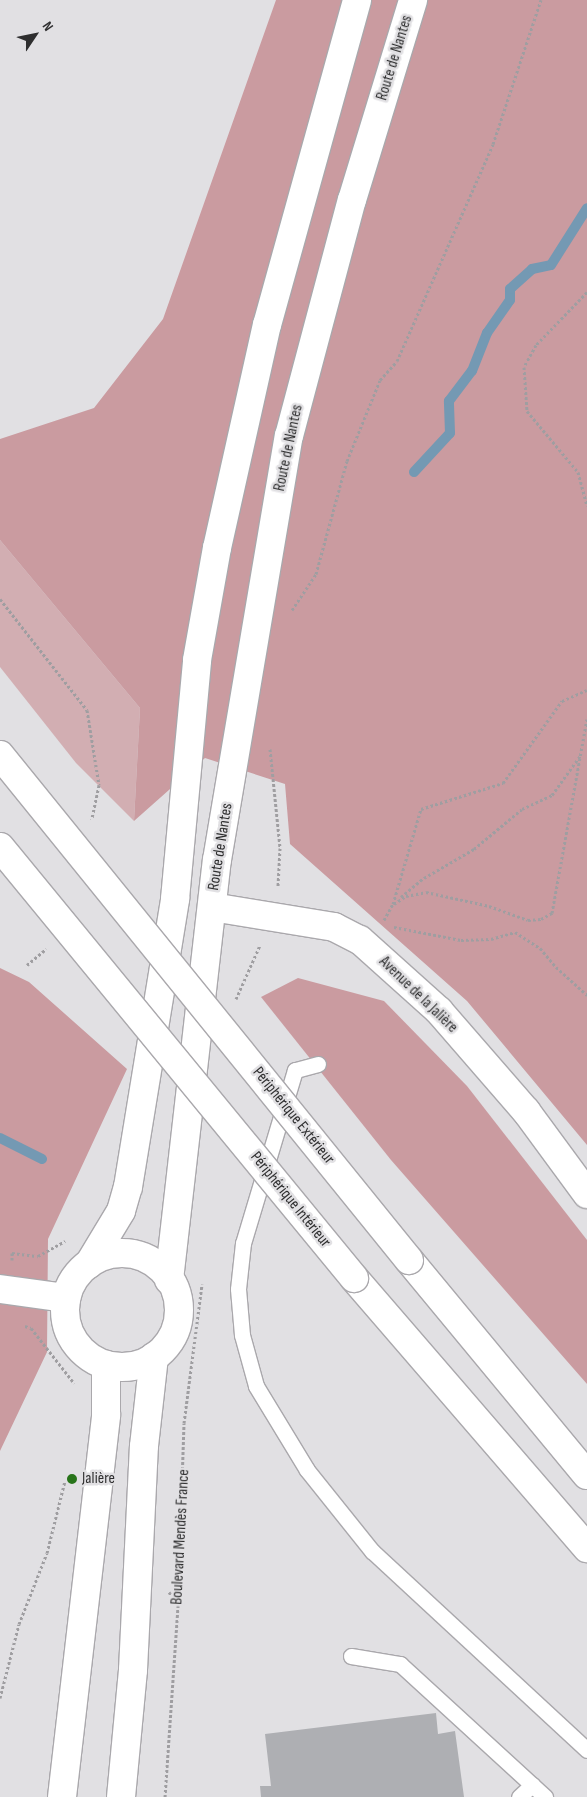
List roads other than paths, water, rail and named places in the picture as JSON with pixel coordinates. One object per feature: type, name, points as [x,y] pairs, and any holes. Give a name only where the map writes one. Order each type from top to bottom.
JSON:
[{"type":"main road","points":[[89,1264],[107,1256],[126,1254],[151,1261],[169,1280],[176,1294],[178,1320],[170,1340],[154,1358],[134,1366],[106,1365],[88,1356],[73,1340],[65,1314],[66,1298],[74,1279],[89,1264],[121,1211],[128,1187],[175,898],[197,660],[217,548],[267,325],[357,0]]},
{"type":"main road","name":"Route de Nantes","points":[[169,1280],[217,860],[289,436],[352,200],[413,0]]},
{"type":"main road","name":"Périphérique Extérieur","points":[[0,755],[587,1475]]},
{"type":"main road","name":"Périphérique Intérieur","points":[[0,847],[354,1278],[587,1548]]},
{"type":"main road","name":"Route de Nantes","points":[[175,898],[212,907]]},
{"type":"main road","name":"Avenue de la Jalière","points":[[212,907],[334,927],[360,940],[439,1011],[526,1111],[587,1194]]},
{"type":"main road","points":[[0,1290],[66,1298]]},
{"type":"main road","points":[[121,1797],[133,1670],[144,1446],[154,1358]]},
{"type":"main road","points":[[62,1797],[106,1415],[106,1365]]},
{"type":"lane","points":[[318,1064],[295,1070],[243,1243],[238,1289],[242,1335],[256,1386],[307,1470],[372,1551],[587,1750]]},
{"type":"lane","points":[[352,1656],[400,1664],[545,1797]]},
{"type":"lane","points":[[520,1797],[532,1785]]},
{"type":"waterway","points":[[414,472],[450,433],[449,401],[472,371],[487,333],[510,300],[510,289],[532,269],[551,265],[587,208]]},
{"type":"waterway","points":[[0,1138],[42,1159]]},
{"type":"place","name":"Jalière","points":[[72,1479]]}]
